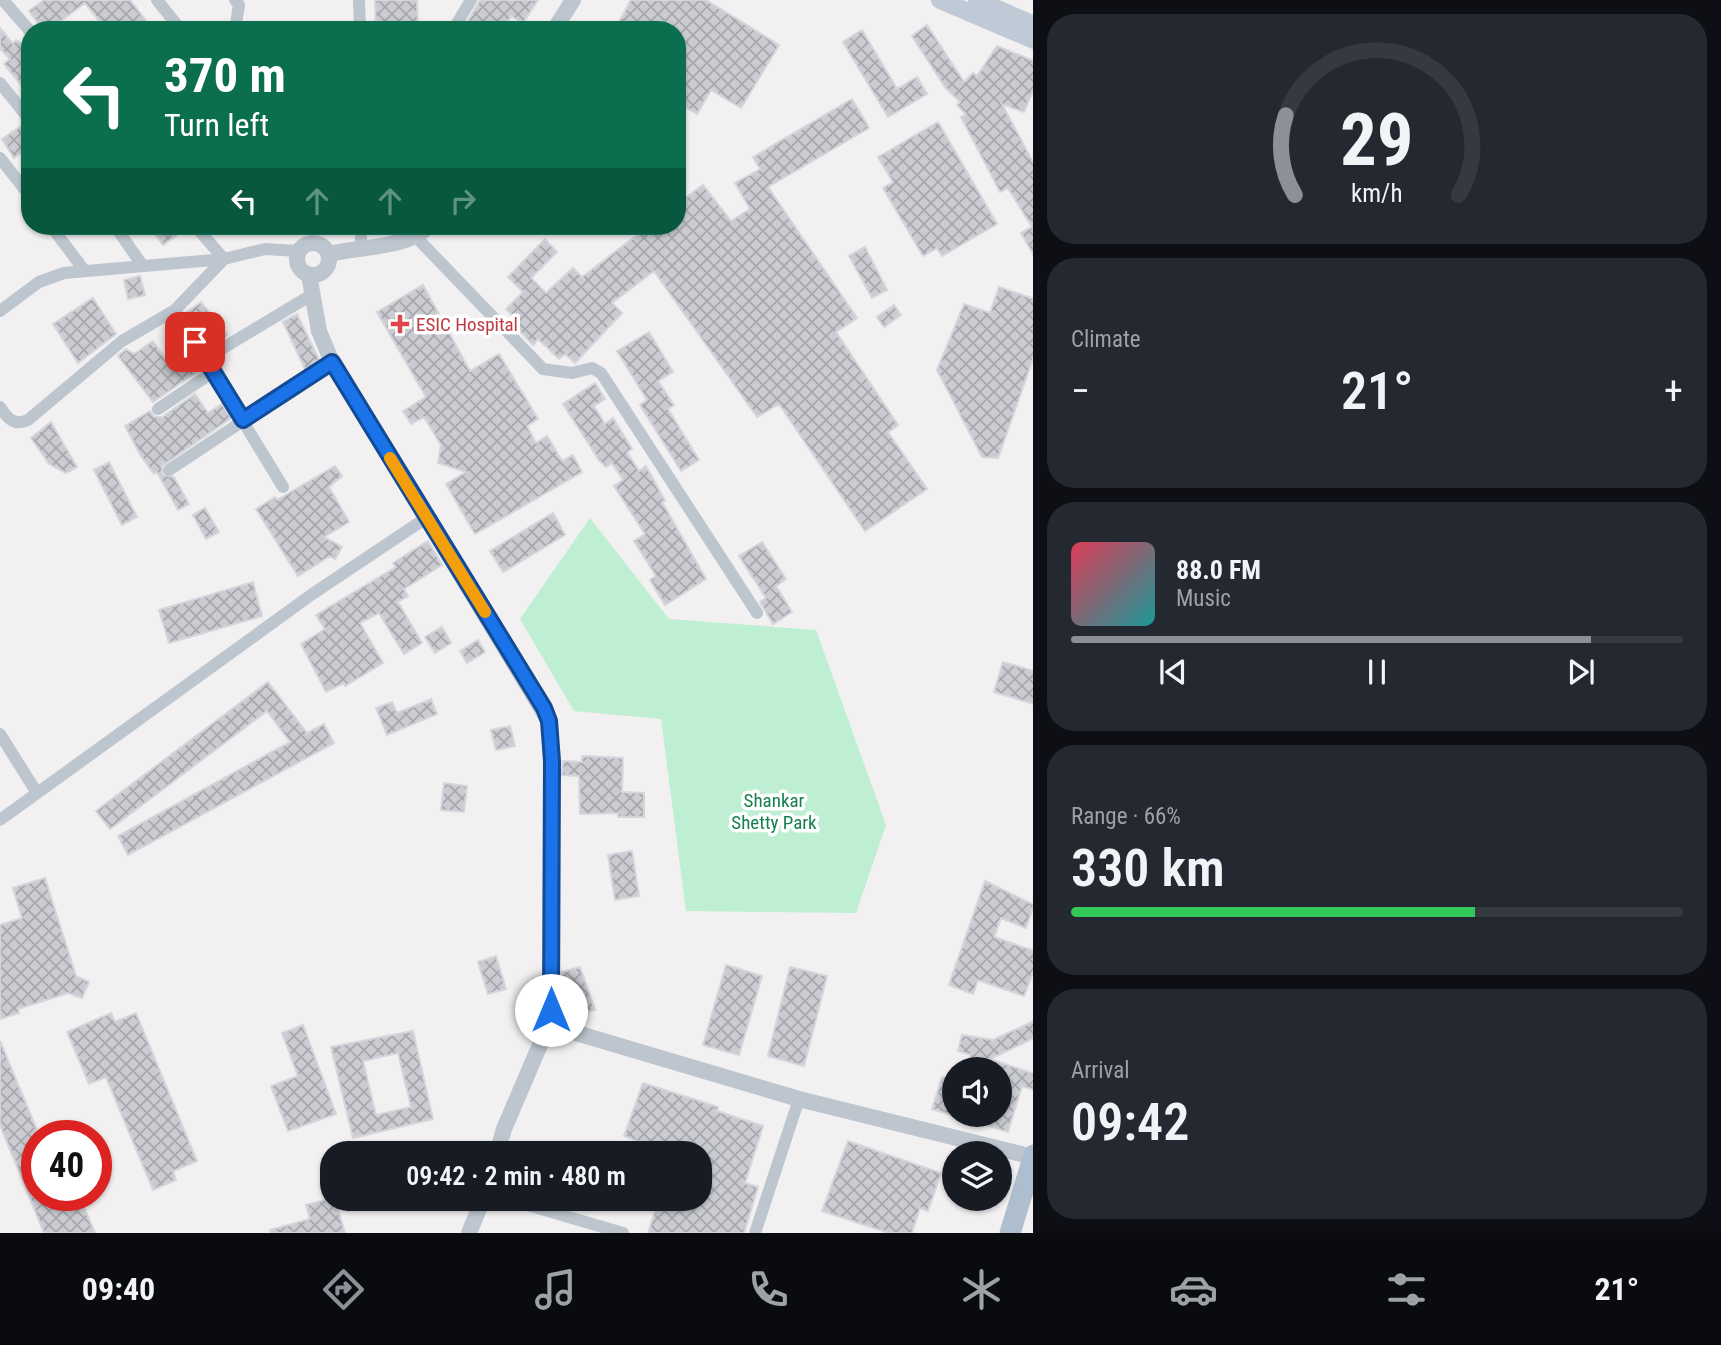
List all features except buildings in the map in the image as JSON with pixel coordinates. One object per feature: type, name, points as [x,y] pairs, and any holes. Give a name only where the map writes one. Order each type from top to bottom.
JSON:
[{"type":"main road","points":[[940,0],[1033,40]]},
{"type":"main road","points":[[977,0],[1033,25]]},
{"type":"main road","points":[[1010,1233],[1033,1156]]},
{"type":"street","points":[[3,0],[21,21]]},
{"type":"street","points":[[157,0],[173,21]]},
{"type":"street","points":[[235,0],[239,5],[236,21]]},
{"type":"street","points":[[359,0],[360,21]]},
{"type":"street","points":[[458,21],[471,0]]},
{"type":"street","points":[[560,21],[573,0]]},
{"type":"street","points":[[0,83],[21,109]]},
{"type":"street","points":[[0,158],[21,185]]},
{"type":"street","points":[[58,235],[84,270]]},
{"type":"street","points":[[122,235],[142,265]]},
{"type":"street","points":[[203,235],[224,259]]},
{"type":"street","points":[[361,235],[361,246]]},
{"type":"street","points":[[329,254],[361,246],[406,242],[418,235]]},
{"type":"street","points":[[416,237],[543,369],[572,373],[592,368],[601,373],[757,613]]},
{"type":"street","points":[[309,275],[324,271],[330,262],[325,247],[315,242],[304,245],[299,251],[298,264],[309,275],[319,331],[332,362],[549,721],[552,761],[551,1010],[541,1020],[545,1033],[502,1141]]},
{"type":"street","points":[[2,305],[50,277],[84,270],[224,259],[265,249],[299,251]]},
{"type":"street","points":[[0,407],[12,421],[19,424],[28,420],[122,341],[175,310],[224,259]]},
{"type":"street","points":[[205,359],[313,294]]},
{"type":"street","points":[[175,310],[283,487]]},
{"type":"street","points":[[169,470],[332,362]]},
{"type":"street","points":[[158,409],[214,372]]},
{"type":"street","points":[[0,820],[311,595],[426,517]]},
{"type":"street","points":[[0,734],[37,793]]},
{"type":"street","points":[[545,1033],[558,1036],[566,1030],[567,1019],[564,1013],[551,1010]]},
{"type":"street","points":[[566,1030],[799,1098],[1033,1156]]},
{"type":"street","points":[[755,1233],[799,1098]]},
{"type":"street","points":[[469,1233],[478,1211]]},
{"type":"street","points":[[548,1211],[623,1233]]},
{"type":"green space","name":"Shankar Shetty Park","points":[[590,518],[669,619],[816,630],[886,825],[856,913],[686,911],[661,719],[574,711],[520,619]]},
{"type":"slow traffic","points":[[390,458],[485,612]]},
{"type":"place","name":"ESIC Hospital","points":[[400,324]]},
{"type":"route","points":[[195,342],[243,420],[332,362],[544,708],[552,737],[551,1010]]}]
